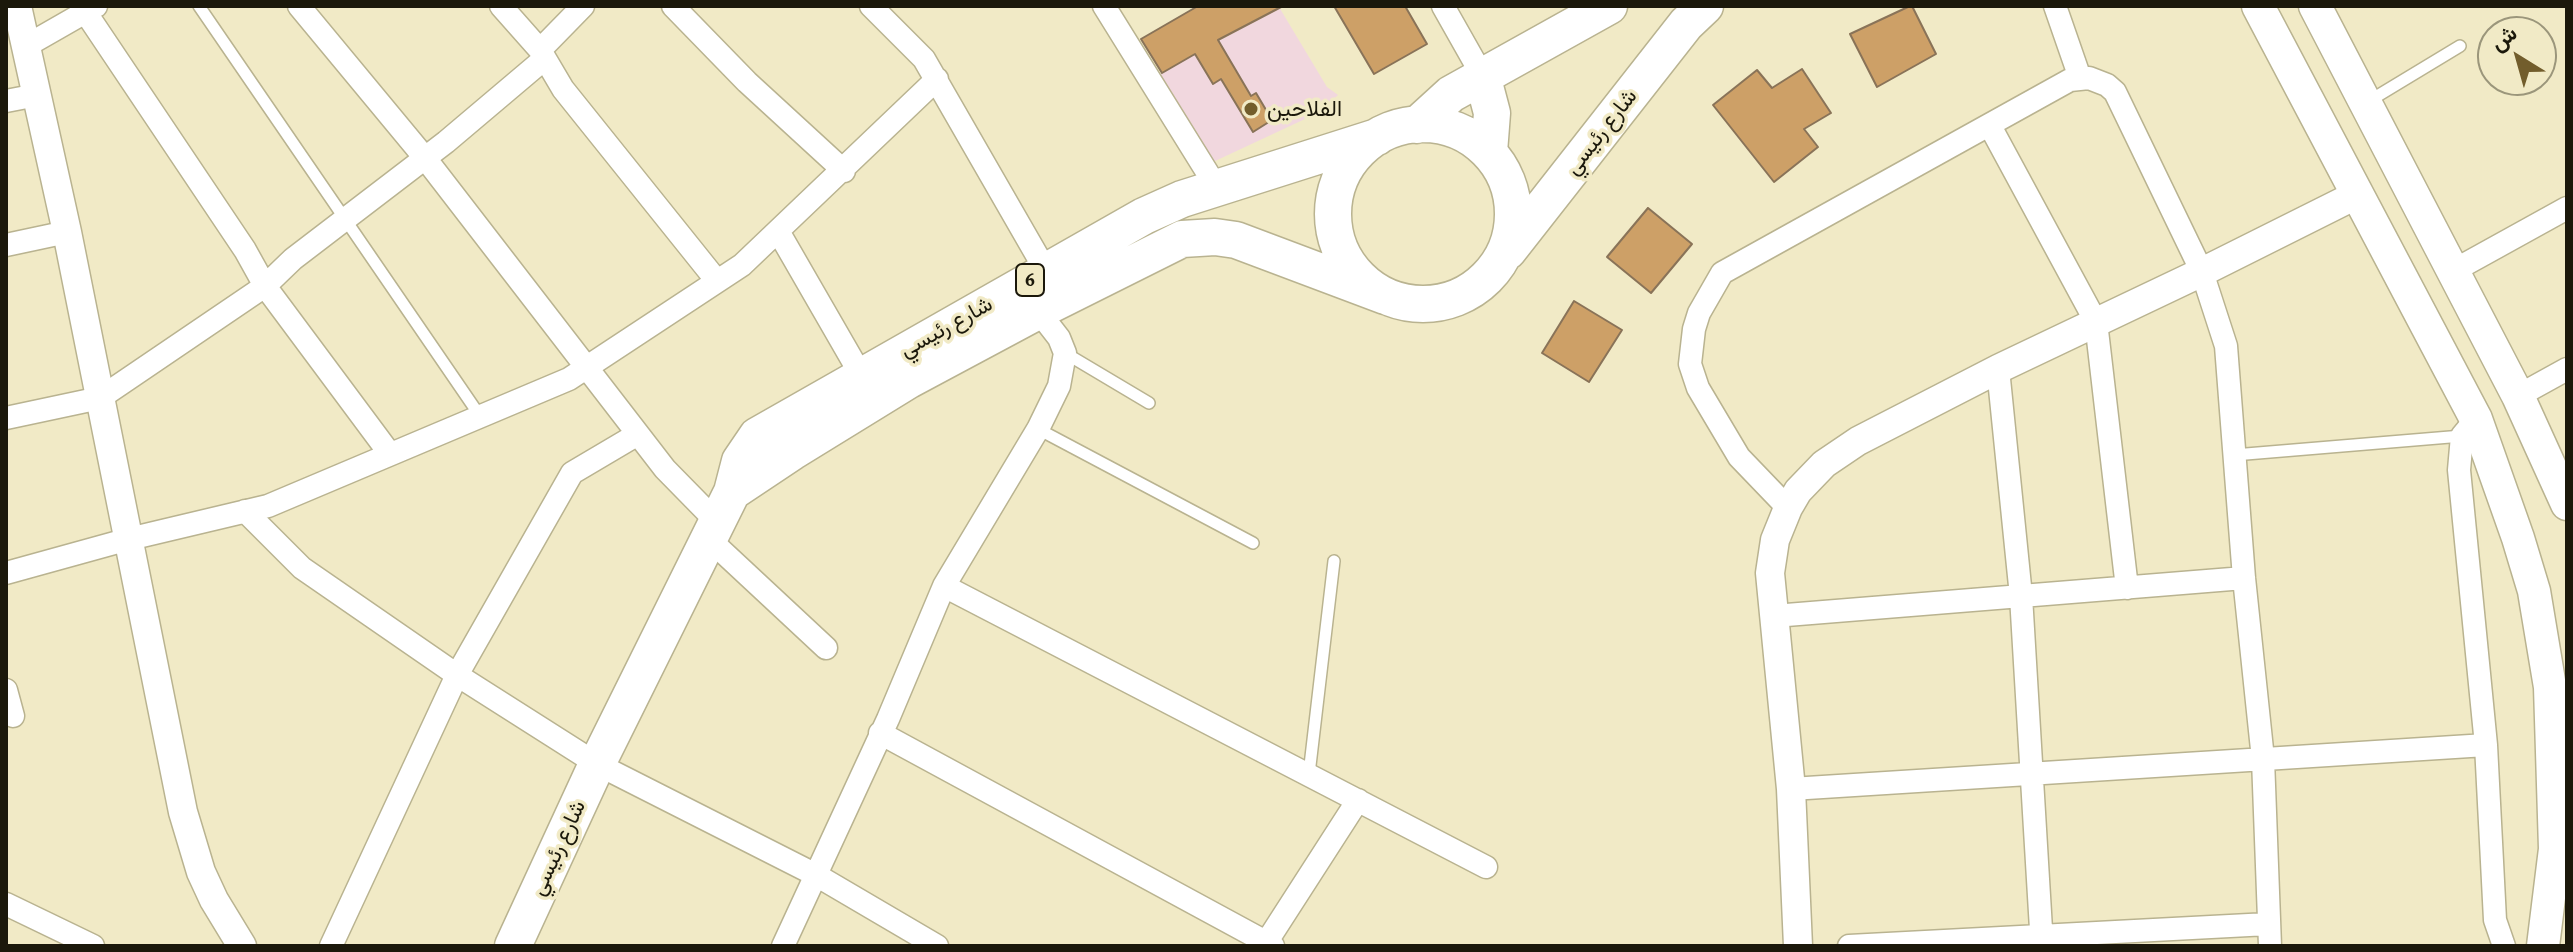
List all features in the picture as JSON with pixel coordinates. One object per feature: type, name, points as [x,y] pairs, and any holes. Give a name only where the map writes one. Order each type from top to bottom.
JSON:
[{"type":"highway","name":"شارع رئيسي","points":[[1417,125],[1451,94],[1609,6]]},
{"type":"highway","name":"شارع رئيسي","points":[[719,518],[909,380],[1166,246],[1195,237],[1215,237],[1262,248],[1341,281],[1385,296],[1423,304],[1449,300],[1473,289],[1500,261],[1678,34],[1705,6]]},
{"type":"highway","points":[[1482,75],[1492,113],[1489,152]]},
{"type":"highway","name":"شارع رئيسي","points":[[513,946],[597,764],[719,518],[740,461],[757,436],[1144,216],[1182,199],[1392,130],[1417,125],[1456,130],[1489,152],[1504,174],[1513,211],[1510,237],[1500,261]]},
{"type":"highway","name":"شارع رئيسي","points":[[1377,137],[1357,154],[1343,175],[1335,200],[1334,225],[1341,250],[1354,272],[1385,296]]},
{"type":"main road","points":[[2258,6],[2356,195],[2469,428],[2534,591],[2550,687],[2555,849],[2543,946]]},
{"type":"main road","points":[[2315,6],[2518,396],[2567,504]]},
{"type":"main road","points":[[2469,428],[2518,396]]},
{"type":"street","points":[[17,6],[67,232],[191,842],[214,900],[242,946]]},
{"type":"street","points":[[299,6],[425,158],[665,469],[719,518],[826,648]]},
{"type":"street","points":[[501,6],[541,55],[563,89],[717,281]]},
{"type":"street","points":[[6,418],[100,398],[265,286],[293,259],[425,158],[541,55],[583,6]]},
{"type":"street","points":[[673,6],[747,82],[844,171]]},
{"type":"street","points":[[871,6],[924,59],[1046,271]]},
{"type":"street","points":[[1104,6],[1217,188]]},
{"type":"street","points":[[1443,6],[1482,75]]},
{"type":"street","points":[[2055,6],[2080,78]]},
{"type":"street","points":[[26,46],[91,9],[265,286],[390,454]]},
{"type":"street","points":[[1788,508],[1739,457],[1698,388],[1690,364],[1694,329],[1705,299],[1722,273],[2061,84],[2080,78],[2099,80],[2115,92],[2202,272],[2226,346],[2244,578],[2263,759],[2269,935],[1849,946]]},
{"type":"street","points":[[6,573],[129,539],[268,506],[569,379],[742,265],[937,79]]},
{"type":"street","points":[[6,101],[37,95]]},
{"type":"street","points":[[1990,126],[2096,322],[2127,588]]},
{"type":"street","points":[[1798,946],[1791,789],[1770,573],[1775,540],[1788,508],[1810,477],[1839,452],[1998,369],[2356,195]]},
{"type":"street","points":[[2453,271],[2567,208]]},
{"type":"street","points":[[778,231],[861,375]]},
{"type":"street","points":[[6,245],[67,232]]},
{"type":"street","points":[[783,946],[944,586],[1038,429],[1059,386],[1065,353],[1059,338],[1038,311]]},
{"type":"street","points":[[1998,369],[2021,596],[2042,941]]},
{"type":"street","points":[[2518,396],[2567,369]]},
{"type":"street","points":[[2469,428],[2459,470],[2486,745],[2495,920],[2504,946]]},
{"type":"street","points":[[331,946],[457,675],[572,473],[638,434]]},
{"type":"street","points":[[245,511],[302,568],[457,675],[597,764],[816,875],[937,946]]},
{"type":"street","points":[[1774,616],[2244,578]]},
{"type":"street","points":[[944,586],[1486,867]]},
{"type":"street","points":[[6,690],[13,716]]},
{"type":"street","points":[[880,733],[1268,945],[1358,800]]},
{"type":"street","points":[[1791,789],[2486,745]]},
{"type":"street","points":[[6,904],[93,946]]},
{"type":"lane","points":[[199,6],[480,416]]},
{"type":"lane","points":[[2365,104],[2460,46]]},
{"type":"lane","points":[[1065,353],[1149,403]]},
{"type":"lane","points":[[2234,455],[2469,428]]},
{"type":"lane","points":[[1038,429],[1253,543]]},
{"type":"lane","points":[[1309,774],[1334,561]]},
{"type":"shaded area","points":[[1279,7],[1327,87],[1338,95],[1320,112],[1213,162],[1160,74]]},
{"type":"building","points":[[1198,6],[1283,6],[1218,40],[1251,96],[1256,93],[1272,120],[1253,132],[1221,79],[1213,84],[1195,54],[1162,73],[1141,39]]},
{"type":"building","points":[[1334,6],[1405,6],[1427,44],[1374,74]]},
{"type":"building","points":[[1910,6],[1936,54],[1877,87],[1850,34]]},
{"type":"building","points":[[1802,69],[1831,113],[1804,129],[1818,147],[1774,182],[1713,105],[1757,70],[1772,88]]},
{"type":"building","points":[[1648,208],[1692,244],[1651,293],[1607,257]]},
{"type":"building","points":[[1574,301],[1622,330],[1589,382],[1542,353]]},
{"type":"place","name":"الفلاحين","points":[[1251,109]]}]
